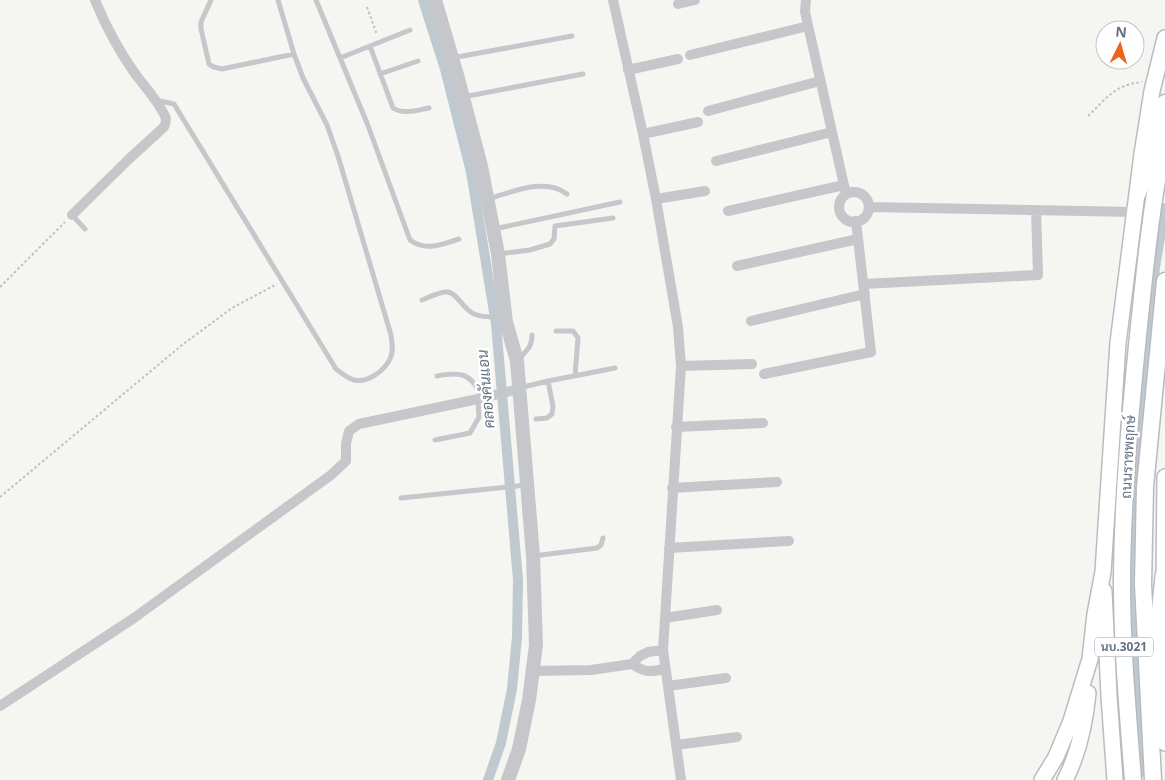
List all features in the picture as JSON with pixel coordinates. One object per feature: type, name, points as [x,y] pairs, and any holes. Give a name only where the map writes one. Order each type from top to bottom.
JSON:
[{"type":"main road","points":[[1115,780],[1103,572],[1118,343],[1142,154],[1165,38]]},
{"type":"main road","points":[[1138,193],[1165,103]]},
{"type":"main road","name":"ถนนราชพฤกษ์","points":[[1133,780],[1122,583],[1130,410],[1146,258],[1165,136]]},
{"type":"main road","name":"ถนนราชพฤกษ์","points":[[1153,780],[1143,584],[1145,487],[1165,282]]},
{"type":"main road","points":[[1165,476],[1165,593]]},
{"type":"main road","points":[[1064,780],[1073,763],[1081,739],[1088,696],[1094,614],[1103,572]]},
{"type":"main road","points":[[1164,576],[1159,620],[1159,659],[1165,743]]},
{"type":"main road","points":[[1042,780],[1056,757],[1071,721],[1090,659]]},
{"type":"street","points":[[72,215],[164,127],[166,118],[110,33],[95,0]]},
{"type":"street","points":[[434,0],[452,58],[487,199],[498,254],[502,317],[517,361],[523,484],[532,556],[536,645],[534,671],[519,749],[508,780]]},
{"type":"street","points":[[613,0],[644,134],[678,327],[680,366],[663,650],[681,780]]},
{"type":"street","points":[[678,4],[695,0]]},
{"type":"street","points":[[728,211],[845,190],[859,193],[866,198],[869,207],[865,217],[856,221],[846,219],[840,212],[840,202],[845,190],[805,12],[806,0]]},
{"type":"street","points":[[690,55],[808,26]]},
{"type":"street","points":[[628,70],[678,59]]},
{"type":"street","points":[[708,111],[820,81]]},
{"type":"street","points":[[644,134],[698,122]]},
{"type":"street","points":[[716,161],[832,132]]},
{"type":"street","points":[[656,199],[705,191]]},
{"type":"street","points":[[869,207],[1135,212]]},
{"type":"street","points":[[751,321],[864,289],[1038,275],[1036,210]]},
{"type":"street","points":[[764,374],[871,352],[856,221]]},
{"type":"street","points":[[737,266],[858,239]]},
{"type":"street","points":[[680,366],[752,364]]},
{"type":"street","points":[[0,706],[134,618],[330,475],[346,461],[346,444],[349,431],[359,424],[483,398],[519,388]]},
{"type":"street","points":[[676,427],[763,423]]},
{"type":"street","points":[[672,488],[777,482]]},
{"type":"street","points":[[669,548],[789,541]]},
{"type":"street","points":[[665,618],[717,610]]},
{"type":"street","points":[[534,671],[591,670],[632,664],[640,656],[648,652],[663,650]]},
{"type":"street","points":[[632,664],[642,671],[666,669]]},
{"type":"street","points":[[668,686],[726,678]]},
{"type":"street","points":[[676,745],[736,737]]},
{"type":"lane","points":[[211,0],[201,22],[201,29],[210,64],[214,68],[222,69],[294,54]]},
{"type":"lane","points":[[155,100],[174,104],[336,369],[354,380],[365,380],[375,375],[391,358],[393,348],[391,335],[366,244],[327,125],[303,78],[278,0]]},
{"type":"lane","points":[[316,0],[367,123],[410,240],[416,245],[426,248],[459,239]]},
{"type":"lane","points":[[340,58],[410,30]]},
{"type":"lane","points":[[452,58],[572,36]]},
{"type":"lane","points":[[370,46],[393,108],[398,111],[407,112],[429,108]]},
{"type":"lane","points":[[380,74],[418,61]]},
{"type":"lane","points":[[462,97],[583,74]]},
{"type":"lane","points":[[487,199],[526,189],[548,186],[567,194]]},
{"type":"lane","points":[[493,229],[620,202]]},
{"type":"lane","points":[[72,215],[86,229]]},
{"type":"lane","points":[[498,254],[530,250],[550,244],[554,239],[555,226],[613,218]]},
{"type":"lane","points":[[422,300],[447,291],[453,293],[465,309],[473,314],[502,317]]},
{"type":"lane","points":[[556,331],[573,331],[578,338],[575,376]]},
{"type":"lane","points":[[517,361],[529,349],[532,335]]},
{"type":"lane","points":[[519,388],[615,368]]},
{"type":"lane","points":[[435,440],[470,433],[479,417],[483,398],[477,385],[468,377],[454,373],[437,376]]},
{"type":"lane","points":[[536,419],[547,418],[552,414],[553,406],[548,381]]},
{"type":"lane","points":[[401,498],[503,488],[523,484]]},
{"type":"lane","points":[[532,556],[597,548],[601,546],[603,538]]},
{"type":"path","points":[[367,7],[380,42]]},
{"type":"path","points":[[1088,116],[1115,90],[1128,84],[1155,81]]},
{"type":"path","points":[[0,287],[72,215]]},
{"type":"path","points":[[0,497],[182,345],[232,308],[282,281]]},
{"type":"waterway","name":"คลองคันแอน","points":[[423,0],[445,69],[471,172],[496,324],[518,580],[517,637],[512,689],[501,743],[488,780]]},
{"type":"waterway","points":[[1141,772],[1134,654],[1133,590],[1137,458],[1155,267],[1165,208]]}]
